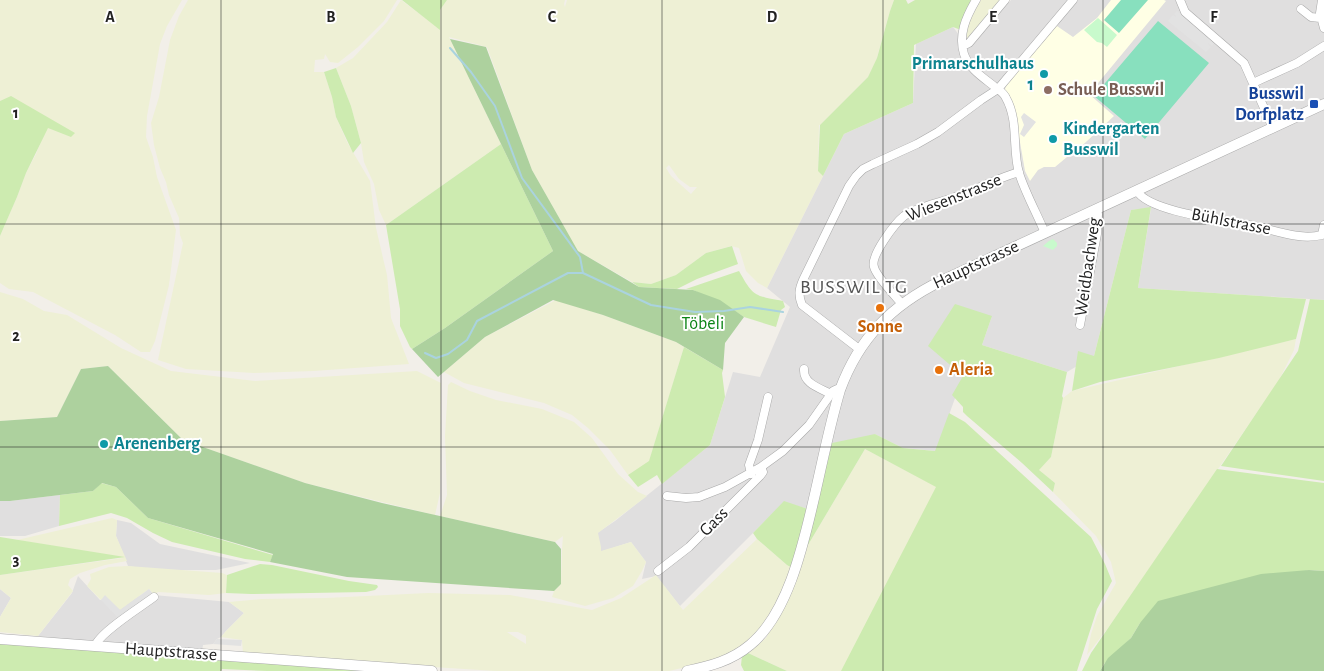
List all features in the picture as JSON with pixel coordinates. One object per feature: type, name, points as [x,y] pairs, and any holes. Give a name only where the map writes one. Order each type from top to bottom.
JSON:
[{"type":"street","points":[[976,0],[962,32],[967,60],[974,70],[998,89],[1007,99],[1013,120],[1019,172],[1045,233]]},
{"type":"street","points":[[963,46],[969,43],[1005,0]]},
{"type":"street","points":[[859,349],[802,304],[799,295],[803,280],[849,186],[863,170],[938,132],[998,89],[1073,0]]},
{"type":"street","points":[[1180,0],[1185,12],[1244,63],[1273,128]]},
{"type":"street","points":[[1322,0],[1320,18],[1324,28]]},
{"type":"street","points":[[1301,10],[1311,17],[1320,18]]},
{"type":"street","points":[[1254,83],[1297,63],[1324,46]]},
{"type":"street","name":"Hauptstrasse","points":[[687,671],[719,663],[739,653],[758,638],[776,612],[791,580],[806,533],[835,392],[859,349],[876,328],[902,304],[941,281],[1324,104]]},
{"type":"street","name":"Wiesenstrasse","points":[[902,304],[873,266],[880,248],[897,223],[906,214],[1019,172]]},
{"type":"street","name":"Bühlstrasse","points":[[1137,191],[1145,199],[1160,206],[1184,213],[1250,225],[1291,235],[1323,236],[1324,225]]},
{"type":"street","name":"Weidbachweg","points":[[1080,325],[1097,234],[1098,214],[1096,209]]},
{"type":"street","points":[[667,496],[700,497],[751,474],[783,451],[809,425],[835,392],[809,383],[805,378],[804,369]]},
{"type":"street","points":[[751,474],[749,465],[758,440],[768,397]]},
{"type":"street","name":"Gass","points":[[658,571],[678,557],[700,536],[760,476],[761,468]]},
{"type":"street","points":[[96,646],[97,640],[154,597]]},
{"type":"street","name":"Hauptstrasse","points":[[0,639],[432,671]]},
{"type":"shaded area","points":[[0,0],[182,0],[167,26],[160,44],[147,116],[146,137],[157,177],[176,230],[169,285],[155,341],[150,352],[141,352],[115,335],[33,292],[9,289],[0,283],[0,236],[47,127],[74,134],[11,97],[0,101]]},
{"type":"shaded area","points":[[188,0],[397,0],[384,21],[358,47],[338,63],[330,62],[325,54],[324,59],[315,60],[314,72],[324,72],[336,117],[347,142],[370,181],[376,228],[387,275],[391,318],[409,364],[254,373],[186,369],[158,360],[183,243],[180,235],[179,218],[160,168],[151,123],[159,97],[170,40],[179,16]]},
{"type":"shaded area","points":[[401,0],[440,29],[440,10],[447,0],[565,0],[565,7],[567,0],[894,0],[876,61],[868,77],[819,125],[818,170],[823,176],[767,288],[758,283],[746,271],[739,248],[731,246],[706,253],[676,275],[651,284],[632,282],[578,251],[532,170],[487,47],[449,37],[501,144],[386,225],[379,210],[374,184],[364,162],[351,106],[336,68],[353,58],[387,22]],"holes":[[[669,165],[679,179],[690,187],[697,187],[691,194],[671,176],[666,168]]]},
{"type":"shaded area","points":[[981,0],[1001,0],[969,40],[965,34],[968,23]]},
{"type":"shaded area","name":"BUSSWIL TG","points":[[1011,0],[1324,0],[1324,300],[1138,288],[1151,208],[1131,210],[1094,356],[1067,372],[982,345],[992,316],[963,376],[936,451],[903,448],[875,434],[815,511],[784,502],[680,606],[656,576],[642,579],[646,562],[631,542],[600,552],[597,533],[615,521],[710,445],[733,372],[760,377],[790,307],[767,288],[844,134],[913,103],[916,44],[953,27],[969,48]]},
{"type":"shaded area","name":"Schule Busswil","points":[[1111,0],[1166,1],[1089,94],[1114,116],[1073,154],[1055,167],[1044,167],[1038,170],[1030,181],[1025,171],[1017,125],[1005,89],[1007,83],[1054,24],[1073,37],[1097,18]]},
{"type":"shaded area","points":[[1177,11],[1215,42],[1212,46],[1208,43],[1211,47],[1206,52],[1168,21],[1173,15],[1176,17],[1174,14]]},
{"type":"shaded area","points":[[1024,113],[1036,122],[1024,137],[1020,134],[1024,125],[1021,117]]},
{"type":"shaded area","points":[[0,292],[23,299],[44,311],[67,315],[121,348],[171,371],[255,381],[417,371],[441,383],[440,493],[435,515],[305,483],[183,440],[108,366],[81,369],[57,417],[0,421]]},
{"type":"shaded area","points":[[556,300],[603,315],[676,342],[684,347],[649,462],[628,475],[610,450],[572,415],[544,403],[464,383],[444,372],[485,337]]},
{"type":"shaded area","points":[[1296,339],[1294,350],[1278,382],[1111,624],[1087,655],[1097,616],[1116,583],[1111,562],[1096,536],[1053,492],[1055,483],[1038,470],[1051,457],[1063,398],[1072,391]]},
{"type":"shaded area","points":[[451,382],[496,400],[542,409],[574,422],[592,438],[618,474],[638,492],[647,496],[598,533],[601,551],[631,542],[646,562],[633,586],[613,598],[585,606],[552,597],[554,591],[561,584],[563,536],[555,542],[440,516],[447,495],[445,436],[448,385]]},
{"type":"shaded area","points":[[865,449],[937,487],[844,671],[787,671],[748,653],[766,638],[796,578],[805,550]]},
{"type":"shaded area","points":[[60,495],[59,526],[25,536],[0,536],[0,501]]},
{"type":"shaded area","points":[[112,518],[117,520],[116,536],[127,561],[105,565],[80,573],[70,579],[68,585],[73,591],[38,636],[0,632],[0,617],[11,598],[0,589],[0,575],[123,558],[17,540]]},
{"type":"shaded area","points":[[117,520],[131,523],[160,544],[250,563],[216,570],[156,570],[128,566],[116,536]]},
{"type":"shaded area","points":[[757,539],[792,568],[778,600],[755,636],[729,655],[694,668],[669,671],[496,671],[417,666],[243,654],[242,640],[221,637],[244,613],[229,602],[262,599],[428,593],[510,595],[592,610],[621,598],[656,575],[683,610]],"holes":[[[507,632],[518,632],[526,636],[526,644]]]},
{"type":"shaded area","points":[[128,566],[222,573],[227,575],[226,593],[209,595],[158,592],[154,595],[149,589],[120,610],[105,596],[101,600],[87,586],[91,579],[90,574],[109,567]]},
{"type":"shaded area","points":[[78,576],[100,600],[154,595],[229,602],[244,613],[213,644],[203,645],[202,651],[38,636],[72,593]]},
{"type":"shaded area","points":[[0,589],[11,598],[0,617]]},
{"type":"shaded area","points":[[149,589],[154,595],[120,620],[101,600],[105,595],[120,610]]},
{"type":"shaded area","points":[[217,639],[242,640],[241,646],[213,644]]},
{"type":"green space","points":[[402,0],[447,0],[440,10],[440,30]]},
{"type":"green space","points":[[894,0],[906,0],[908,4],[915,0],[971,0],[964,15],[961,30],[953,27],[914,45],[913,103],[844,134],[823,176],[818,171],[820,125],[868,77],[877,58]]},
{"type":"green space","points":[[1121,0],[1148,0],[1119,33],[1104,20]]},
{"type":"green space","points":[[1098,18],[1117,35],[1107,47],[1097,42],[1084,30]]},
{"type":"green space","points":[[1158,21],[1209,63],[1145,139],[1094,96]]},
{"type":"green space","name":"Töbeli","points":[[450,39],[486,47],[532,170],[578,251],[639,287],[693,290],[720,300],[744,317],[725,343],[723,370],[676,342],[603,315],[553,300],[485,337],[438,377],[412,349],[445,328],[553,251]]},
{"type":"green space","points":[[336,68],[351,106],[361,143],[353,153],[336,117],[324,72]]},
{"type":"green space","points":[[11,96],[75,133],[71,137],[48,128],[26,173],[0,236],[0,101]]},
{"type":"green space","points":[[501,144],[553,251],[445,328],[412,349],[400,326],[400,309],[386,225]]},
{"type":"green space","points":[[1151,207],[1138,288],[1306,299],[1296,339],[1219,358],[1100,382],[1072,391],[1078,351],[1094,356],[1131,210]]},
{"type":"green space","points":[[1053,239],[1057,246],[1053,250],[1043,246],[1049,241]]},
{"type":"green space","points":[[732,246],[738,264],[697,279],[677,289],[639,287],[632,282],[651,284],[676,275],[706,253]]},
{"type":"green space","points":[[739,271],[755,294],[783,301],[785,307],[781,310],[776,327],[744,317],[729,307],[693,290],[686,289]]},
{"type":"green space","points":[[1310,299],[1324,300],[1324,481],[1221,466],[1298,351]]},
{"type":"green space","points":[[955,304],[992,316],[982,345],[1067,372],[1051,457],[1039,470],[1055,483],[1053,492],[967,416],[963,412],[963,407],[952,395],[963,376],[928,346]]},
{"type":"green space","points":[[684,347],[723,370],[725,397],[710,445],[662,484],[657,475],[638,487],[628,475],[649,461]]},
{"type":"green space","points":[[108,366],[183,440],[305,483],[382,503],[555,542],[561,549],[561,584],[554,591],[347,577],[270,562],[273,554],[148,518],[116,487],[102,483],[93,491],[0,501],[0,421],[57,417],[81,369]]},
{"type":"green space","points":[[949,413],[965,422],[1091,537],[1105,564],[1112,581],[1097,609],[1077,671],[841,671],[936,487],[865,449],[805,550],[832,443],[875,434],[903,448],[935,451]]},
{"type":"green space","points":[[1217,469],[1324,483],[1324,571],[1309,570],[1140,623],[1131,638],[1104,664],[1100,671],[1082,671],[1091,653]]},
{"type":"green space","points":[[101,483],[116,487],[148,518],[273,555],[270,562],[245,559],[172,542],[127,518],[111,513],[59,526],[60,495],[93,491]]},
{"type":"green space","points":[[784,501],[808,509],[792,568],[757,539],[753,533]]},
{"type":"green space","points":[[0,537],[125,557],[0,575]]},
{"type":"green space","points":[[260,564],[377,585],[378,587],[375,590],[366,592],[226,593],[227,575]]},
{"type":"green space","points":[[1309,570],[1324,571],[1324,671],[1100,671],[1108,658],[1131,638],[1140,623],[1158,601],[1261,574]]},
{"type":"green space","points":[[0,644],[396,671],[222,669],[221,671],[0,671]]},
{"type":"green space","points":[[748,653],[787,671],[744,671],[741,665],[742,656]]},
{"type":"waterway","points":[[450,48],[471,72],[495,106],[522,178],[580,257],[583,273],[651,305],[695,312],[724,311],[750,307],[783,312]]},
{"type":"waterway","points":[[425,353],[436,358],[448,354],[467,340],[477,321],[568,273],[583,273]]},
{"type":"place","name":"Primarschulhaus 1","points":[[1044,74]]},
{"type":"place","name":"Schule Busswil","points":[[1048,90]]},
{"type":"place","name":"Busswil Dorfplatz","points":[[1314,104]]},
{"type":"place","name":"Kindergarten Busswil","points":[[1053,139]]},
{"type":"place","name":"Sonne","points":[[880,308]]},
{"type":"place","name":"Aleria","points":[[939,370]]},
{"type":"place","name":"Arenenberg","points":[[104,444]]},
{"type":"district","name":"BUSSWIL TG","points":[[854,287]]}]
